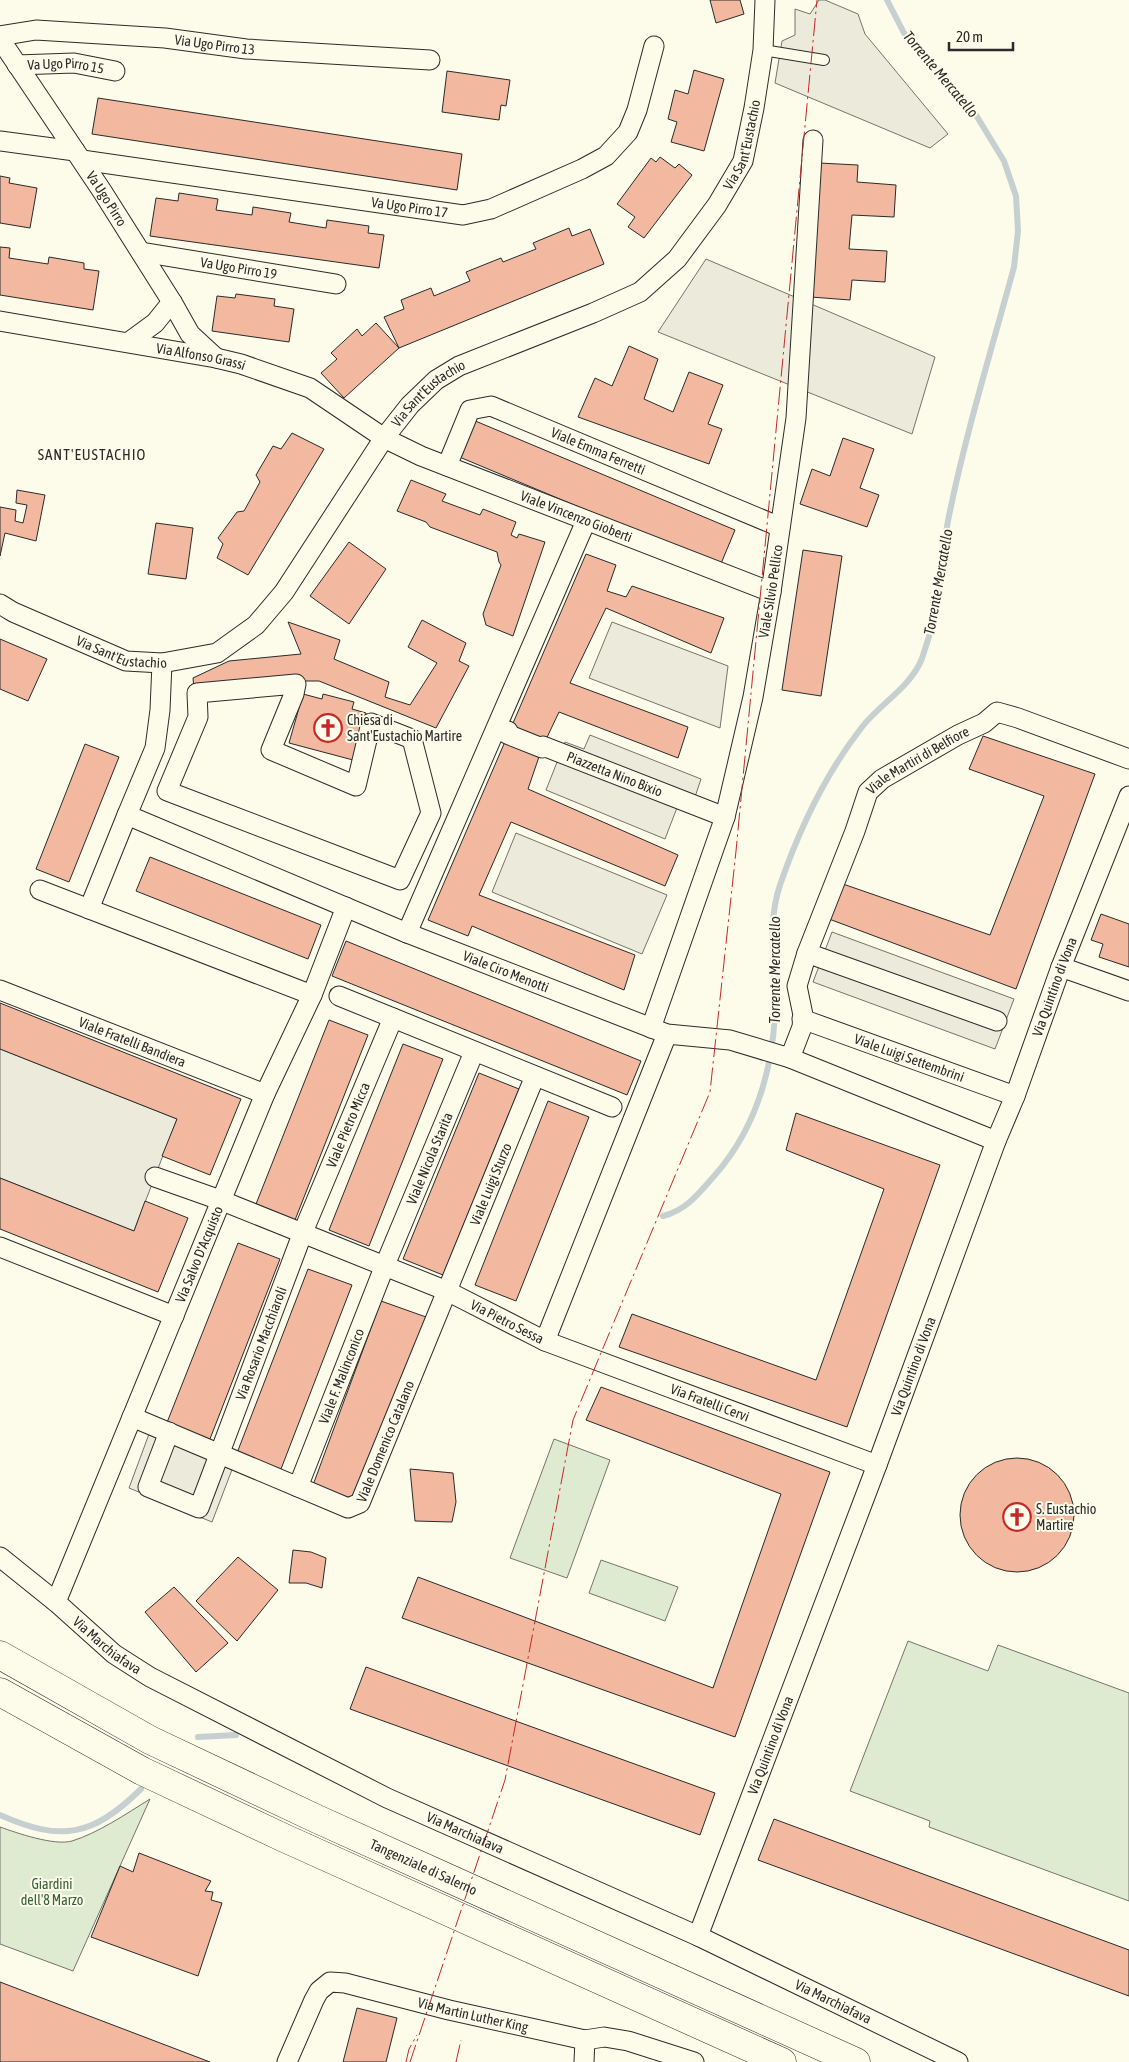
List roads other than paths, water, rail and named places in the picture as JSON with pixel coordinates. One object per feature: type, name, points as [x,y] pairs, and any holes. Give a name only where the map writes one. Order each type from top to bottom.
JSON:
[{"type":"highway","name":"Tangenziale di Salerno","points":[[0,1655],[166,1748],[326,1824],[856,2062]]},
{"type":"highway","points":[[0,1692],[142,1771],[282,1837],[782,2062]]},
{"type":"street","name":"Via Sant'Eustachio","points":[[0,604],[13,612],[126,661],[162,663],[217,653],[256,625],[284,592],[384,438],[410,404],[436,380],[459,366],[593,313],[640,292],[677,259],[717,205],[743,161],[754,108],[762,50],[764,0]]},
{"type":"street","name":"Via Ugo Pirro 13","points":[[0,38],[36,30],[166,38],[246,49],[430,60]]},
{"type":"street","name":"Va Ugo Pirro","points":[[0,38],[141,252],[190,334],[216,358]]},
{"type":"street","name":"Va Ugo Pirro 17","points":[[0,141],[78,155],[464,215],[491,209],[582,170],[606,156],[628,132],[637,110],[654,46]]},
{"type":"street","name":"Va Ugo Pirro 15","points":[[16,65],[74,63],[115,71]]},
{"type":"street","name":"Viale Silvio Pellico","points":[[659,1031],[724,817],[752,697],[771,592],[796,418],[813,140]]},
{"type":"street","name":"Va Ugo Pirro 19","points":[[141,252],[336,284]]},
{"type":"street","points":[[129,342],[155,323],[172,302]]},
{"type":"street","name":"Via Alfonso Grassi","points":[[0,321],[216,358],[310,388],[384,438]]},
{"type":"street","name":"Viale Emma Ferretti","points":[[446,466],[470,410],[491,406],[780,527]]},
{"type":"street","name":"Viale Vincenzo Gioberti","points":[[384,438],[446,466],[771,592]]},
{"type":"street","points":[[407,933],[502,729],[586,521]]},
{"type":"street","points":[[89,909],[155,748],[160,710],[162,663]]},
{"type":"street","points":[[296,684],[294,694],[271,750],[356,786],[371,723],[412,739],[431,813],[400,880],[167,791],[198,717],[198,693],[296,684]]},
{"type":"street","name":"Viale Martiri di Belfiore","points":[[790,1058],[802,1027],[797,986],[807,953],[855,831],[868,792],[882,779],[958,734],[984,723],[996,712],[1018,718],[1129,759]]},
{"type":"street","name":"Piazzetta Nino Bixio","points":[[502,729],[509,729],[544,744],[543,746],[724,817]]},
{"type":"street","name":"Via Quintino di Vona","points":[[698,1936],[877,1465],[996,1141],[1015,1096],[1062,967],[1129,796]]},
{"type":"street","name":"Viale Ciro Menotti","points":[[127,815],[407,933],[659,1031],[730,1040],[790,1058]]},
{"type":"street","points":[[40,890],[312,994]]},
{"type":"street","name":"Via Salvo D'Acquisto","points":[[56,1602],[220,1200],[265,1094],[312,994],[346,907]]},
{"type":"street","points":[[807,953],[997,1021]]},
{"type":"street","points":[[1062,967],[1129,991]]},
{"type":"street","name":"Viale Fratelli Bandiera","points":[[0,990],[265,1094]]},
{"type":"street","points":[[338,996],[612,1107]]},
{"type":"street","name":"Viale Pietro Micca","points":[[303,1232],[393,1018]]},
{"type":"street","name":"Viale Luigi Settembrini","points":[[802,1019],[1015,1096]]},
{"type":"street","name":"Via Pietro Sessa","points":[[155,1177],[303,1232],[447,1291],[545,1341],[659,1031]]},
{"type":"street","name":"Viale Nicola Starita","points":[[385,1265],[474,1052]]},
{"type":"street","points":[[790,1058],[996,1141]]},
{"type":"street","name":"Viale Luigi Sturzo","points":[[447,1291],[535,1076]]},
{"type":"street","name":"Via Rosario Macchiaroli","points":[[169,1432],[148,1487],[198,1508],[303,1232]]},
{"type":"street","points":[[0,1247],[174,1316]]},
{"type":"street","name":"Viale F. Malinconico","points":[[298,1486],[385,1265]]},
{"type":"street","name":"Viale Domenico Catalano","points":[[132,1417],[348,1508],[360,1503],[447,1291]]},
{"type":"street","name":"Via Fratelli Cervi","points":[[545,1341],[877,1465]]},
{"type":"street","name":"Via Marchiafava","points":[[0,1557],[56,1602],[114,1654],[150,1677],[387,1798],[698,1936],[958,2062]]},
{"type":"street","name":"Via Martin Luther King","points":[[287,2062],[319,1991],[330,1982],[360,1987],[449,2010],[585,2040],[604,2037],[628,2041],[694,2062]]},
{"type":"street","points":[[584,2062],[585,2040]]},
{"type":"lane","points":[[762,50],[824,60]]},
{"type":"waterway","name":"Torrente Mercatello","points":[[663,1216],[686,1205],[698,1194],[731,1155],[744,1134],[763,1088],[773,1039],[775,1014],[773,924],[776,898],[805,823],[837,763],[862,727],[907,683],[922,658],[935,613],[947,528],[957,480],[1014,267],[1018,231],[1016,196],[1004,161],[976,115],[904,33],[887,0]]},
{"type":"waterway","points":[[198,1737],[236,1735]]},
{"type":"waterway","points":[[0,1815],[41,1829],[75,1830],[107,1817],[141,1789]]},
{"type":"place","name":"Chiesa di Sant'Eustachio Martire","points":[[328,728]]},
{"type":"place","name":"S. Eustachio Martire","points":[[1017,1517]]},
{"type":"district","name":"SANT'EUSTACHIO","points":[[92,454]]},
{"type":"park label","name":"Giardini dell'8 Marzo","points":[[52,1892]]}]
